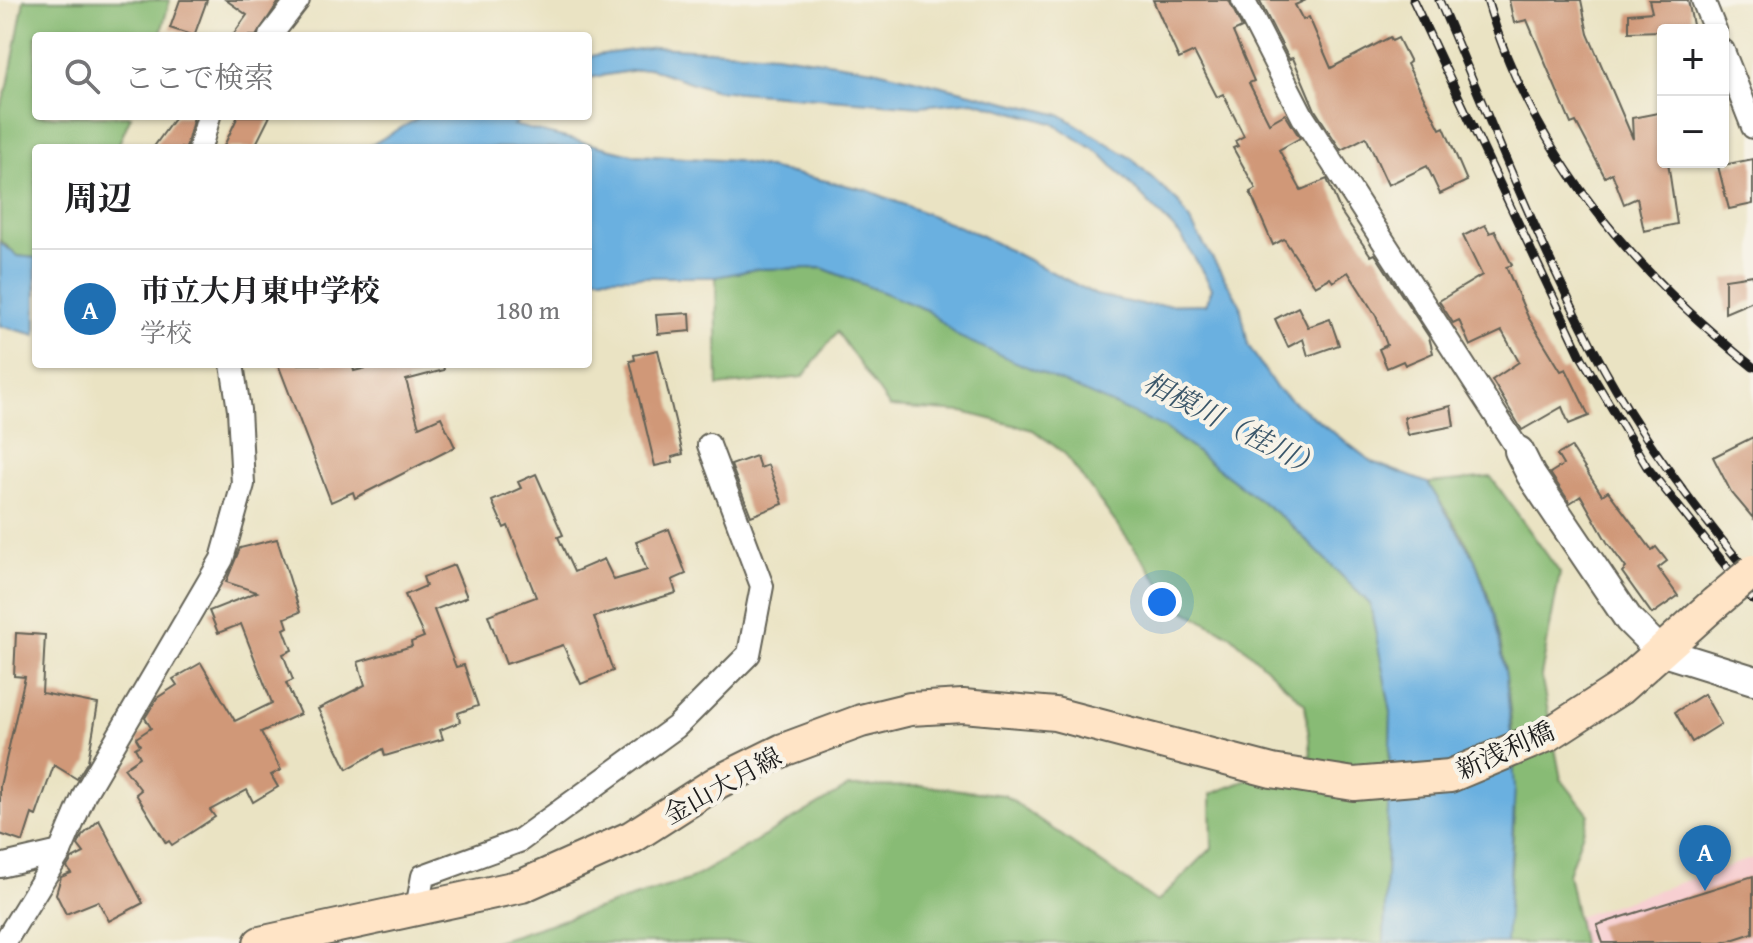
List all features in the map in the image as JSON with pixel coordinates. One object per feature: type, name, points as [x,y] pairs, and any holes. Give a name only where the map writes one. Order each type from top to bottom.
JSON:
[{"type":"main road","points":[[1660,651],[1753,571]]},
{"type":"main road","name":"新浅利橋","points":[[1192,752],[1272,771],[1354,784],[1450,776],[1548,735],[1645,670],[1660,651]]},
{"type":"main road","name":"金山大月線","points":[[260,943],[522,886],[632,837],[718,782],[783,750],[861,721],[910,709],[963,706],[1055,714],[1192,752]]},
{"type":"street","points":[[273,32],[298,0]]},
{"type":"street","points":[[1243,0],[1303,117],[1519,451],[1531,475],[1629,620],[1660,651],[1753,680]]},
{"type":"street","points":[[1703,0],[1713,24]]},
{"type":"street","points":[[1729,66],[1753,127]]},
{"type":"street","points":[[201,144],[208,120]]},
{"type":"street","points":[[4,943],[60,852],[85,793],[222,559],[243,484],[233,368]]},
{"type":"street","points":[[417,908],[423,876],[519,841],[676,727],[749,654],[762,586],[709,445]]},
{"type":"street","points":[[0,866],[60,852]]},
{"type":"shaded area","points":[[1753,858],[1753,943],[1582,943],[1577,917]]},
{"type":"green space","points":[[24,0],[170,0],[161,32],[32,32],[32,120],[129,120],[119,144],[32,144],[32,258],[18,256],[0,240],[0,108],[8,86]]},
{"type":"green space","points":[[822,268],[927,310],[1164,427],[1288,522],[1370,604],[1391,712],[1384,943],[490,943],[691,879],[848,787],[926,786],[1004,795],[1157,902],[1212,848],[1211,794],[1311,755],[1305,704],[1232,636],[1178,607],[1064,453],[1033,430],[963,412],[890,407],[837,332],[803,377],[718,386],[716,277],[756,269]]},
{"type":"green space","points":[[1491,477],[1560,573],[1541,676],[1561,779],[1589,815],[1568,874],[1582,943],[1506,943],[1504,938],[1513,846],[1514,797],[1509,698],[1502,650],[1476,562],[1428,483]]},
{"type":"water","name":"相模川（桂川）","points":[[655,47],[776,54],[873,69],[1061,115],[1131,158],[1179,203],[1240,304],[1248,345],[1277,389],[1372,462],[1428,483],[1475,560],[1494,616],[1506,676],[1515,787],[1506,943],[1384,943],[1391,712],[1370,604],[1288,522],[1164,427],[959,337],[927,310],[822,268],[756,269],[716,277],[592,277],[592,144],[636,155],[736,161],[867,190],[980,235],[1096,295],[1142,305],[1206,304],[1212,288],[1182,237],[1101,154],[1052,123],[973,101],[920,106],[713,90],[649,68],[592,77],[592,55]]},
{"type":"water","points":[[415,120],[520,120],[513,125],[591,144],[373,144]]},
{"type":"water","points":[[0,243],[18,256],[32,258],[32,334],[0,326]]},
{"type":"building","points":[[180,0],[207,0],[195,32],[170,28]]},
{"type":"building","points":[[226,0],[280,0],[259,32],[235,32],[247,15]]},
{"type":"building","points":[[1153,0],[1229,0],[1242,28],[1233,32],[1254,81],[1249,83],[1269,123],[1285,114],[1300,138],[1279,150],[1301,190],[1327,179],[1341,212],[1371,256],[1375,254],[1429,337],[1433,353],[1405,365],[1403,361],[1387,368],[1379,349],[1387,345],[1376,316],[1348,272],[1333,282],[1330,278],[1315,286],[1284,239],[1273,245],[1250,192],[1256,189],[1233,148],[1238,146],[1235,141],[1244,136],[1223,94],[1217,97],[1194,52],[1179,59]]},
{"type":"building","points":[[1259,0],[1306,0],[1295,5],[1303,20],[1309,17],[1331,68],[1390,37],[1392,41],[1398,38],[1410,62],[1407,64],[1440,129],[1444,127],[1467,181],[1440,194],[1427,166],[1388,185],[1366,137],[1341,150],[1315,110],[1293,58],[1289,59]]},
{"type":"building","points":[[1509,0],[1581,0],[1588,34],[1633,139],[1632,118],[1657,113],[1657,168],[1669,168],[1677,224],[1644,231],[1637,198],[1624,204],[1612,173],[1605,177],[1576,122],[1571,124],[1527,20],[1514,23]]},
{"type":"building","points":[[1649,0],[1688,0],[1693,24],[1657,24],[1657,31],[1629,32],[1629,14],[1652,12]]},
{"type":"building","points":[[173,120],[193,120],[187,144],[156,144]]},
{"type":"building","points":[[236,120],[268,120],[256,144],[225,144]]},
{"type":"building","points":[[1753,159],[1753,204],[1729,209],[1719,168],[1729,168],[1729,164]]},
{"type":"building","points":[[1485,225],[1490,233],[1495,231],[1512,265],[1506,267],[1528,317],[1561,371],[1566,369],[1589,416],[1569,424],[1562,407],[1522,430],[1492,380],[1519,362],[1502,331],[1470,346],[1459,320],[1453,323],[1439,301],[1482,275],[1463,236]]},
{"type":"building","points":[[1753,275],[1753,301],[1725,313],[1725,279]]},
{"type":"building","points":[[1298,307],[1308,327],[1330,319],[1339,345],[1308,356],[1303,339],[1288,347],[1275,319]]},
{"type":"building","points":[[690,313],[691,331],[658,334],[656,315]]},
{"type":"building","points":[[658,350],[683,454],[672,457],[673,462],[655,466],[630,361],[635,360],[634,355]]},
{"type":"building","points":[[280,368],[353,368],[354,371],[366,368],[444,368],[406,380],[419,427],[441,417],[455,447],[355,498],[353,492],[331,502]]},
{"type":"building","points":[[1451,406],[1454,426],[1408,435],[1404,417]]},
{"type":"building","points":[[1753,437],[1753,518],[1731,492],[1713,457]]},
{"type":"building","points":[[1571,447],[1602,495],[1608,491],[1652,550],[1656,547],[1667,561],[1658,568],[1678,596],[1652,614],[1622,572],[1626,568],[1581,496],[1570,503],[1550,473],[1563,465],[1557,455]]},
{"type":"building","points":[[756,456],[760,468],[768,465],[783,504],[751,516],[731,465]]},
{"type":"building","points":[[536,474],[563,535],[558,537],[574,572],[604,559],[614,580],[647,570],[636,542],[669,529],[686,574],[672,580],[676,593],[594,617],[613,671],[581,684],[563,645],[506,664],[488,615],[536,597],[508,526],[504,528],[492,501],[521,488],[518,482]]},
{"type":"building","points":[[277,539],[300,612],[285,618],[288,627],[284,629],[292,650],[283,654],[293,680],[286,683],[300,714],[261,732],[281,770],[271,775],[278,787],[253,802],[247,790],[210,810],[215,817],[172,845],[169,841],[166,843],[136,794],[141,790],[124,768],[140,757],[135,748],[140,745],[136,738],[151,728],[145,718],[157,698],[177,685],[173,679],[201,663],[235,721],[272,703],[241,624],[218,633],[209,611],[257,592],[226,582],[240,548]]},
{"type":"building","points":[[454,565],[467,597],[434,610],[456,667],[464,665],[478,706],[458,713],[460,722],[440,730],[443,739],[385,756],[383,749],[347,769],[318,709],[365,685],[358,662],[412,646],[411,642],[424,637],[405,595],[426,586],[423,577]]},
{"type":"building","points":[[16,633],[45,635],[42,693],[98,704],[88,761],[77,779],[54,765],[23,842],[0,834],[0,786],[25,677],[14,676]]},
{"type":"building","points":[[1704,694],[1721,724],[1692,742],[1675,712]]},
{"type":"building","points":[[99,820],[143,903],[109,921],[98,901],[66,914],[56,894],[61,877],[71,873],[67,867],[72,859],[84,853],[78,845],[82,836]]},
{"type":"building","points":[[1753,876],[1753,933],[1722,943],[1603,943],[1597,925]]},
{"type":"railway","points":[[1413,0],[1582,358],[1647,467],[1753,600]]},
{"type":"railway","points":[[1439,0],[1532,220],[1610,380],[1667,468],[1753,578]]},
{"type":"railway","points":[[1487,0],[1507,56],[1531,108],[1591,204],[1626,248],[1666,289],[1753,367]]},
{"type":"place","name":"市立大月東中学校","points":[[1705,891]]}]
